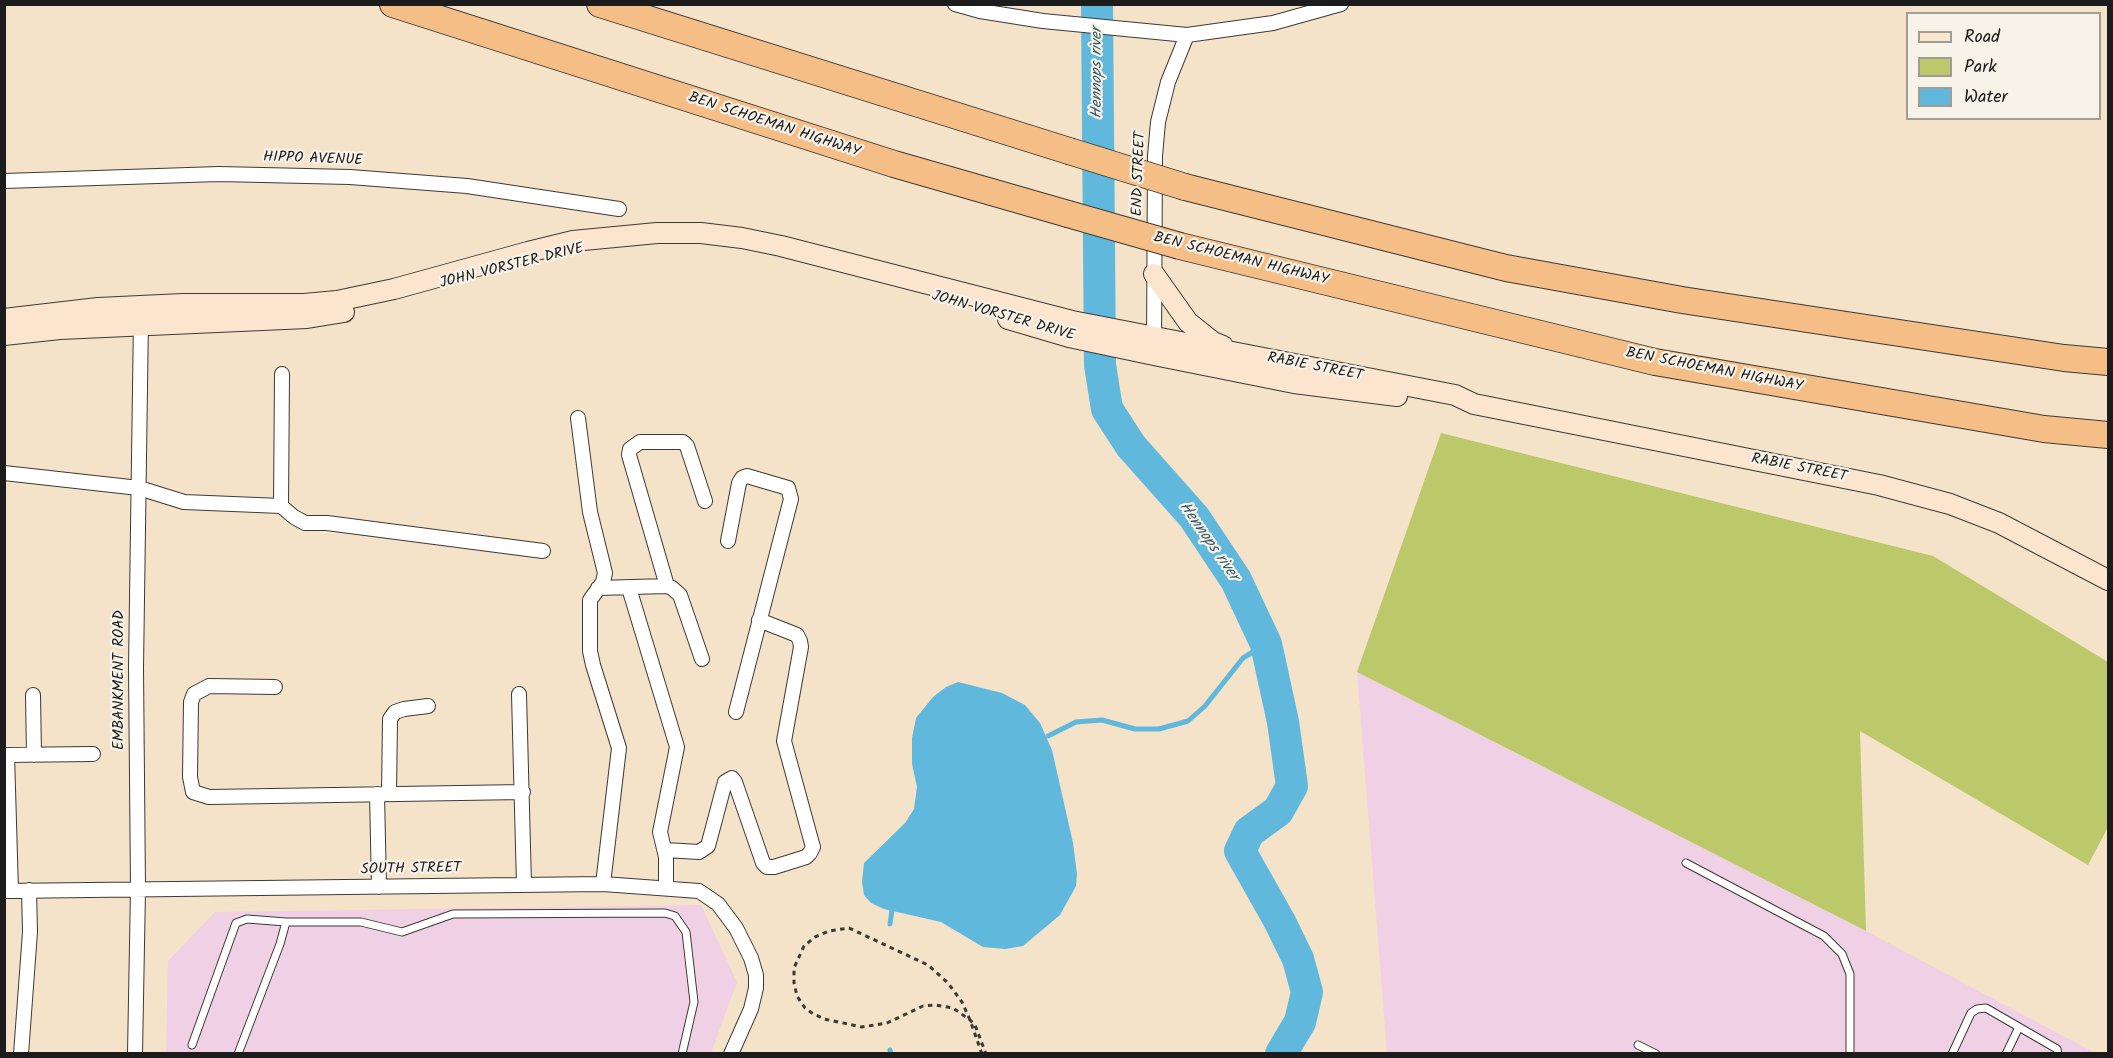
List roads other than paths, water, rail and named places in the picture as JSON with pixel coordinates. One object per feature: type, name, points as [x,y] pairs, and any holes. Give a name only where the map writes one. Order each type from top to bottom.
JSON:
[{"type":"highway","name":"BEN SCHOEMAN HIGHWAY","points":[[393,4],[894,164],[1180,246],[1655,362],[2044,429],[2109,435]]},
{"type":"highway","points":[[600,4],[1185,188],[1506,268],[1693,302],[2052,356],[2109,362]]},
{"type":"main road","name":"JOHN VORSTER DRIVE","points":[[4,335],[60,329],[140,316],[308,318],[338,314],[530,259],[574,249],[657,241],[700,241],[741,245],[1070,329],[1154,347]]},
{"type":"main road","points":[[1154,274],[1195,329],[1213,342],[1245,355]]},
{"type":"main road","name":"JOHN VORSTER DRIVE","points":[[4,319],[98,308],[140,316]]},
{"type":"main road","name":"RABIE STREET","points":[[1154,347],[1245,355],[1455,395],[1474,404]]},
{"type":"main road","name":"RABIE STREET","points":[[1154,347],[1294,383],[1453,405],[1474,404],[1879,484],[1950,504],[1999,524],[2109,580]]},
{"type":"street","points":[[955,4],[991,13],[1187,35],[1273,23],[1341,4]]},
{"type":"street","name":"END STREET","points":[[1154,347],[1155,156],[1158,122],[1168,82],[1187,35]]},
{"type":"street","name":"HIPPO AVENUE","points":[[4,181],[219,174],[350,177],[467,186],[619,209]]},
{"type":"street","name":"EMBANKMENT ROAD","points":[[135,1053],[138,889],[136,668],[140,316]]},
{"type":"street","points":[[281,506],[282,374]]},
{"type":"street","points":[[578,417],[590,512],[605,573],[603,582],[590,600],[590,651],[619,748],[603,884]]},
{"type":"street","points":[[667,586],[629,455],[633,445],[640,442],[683,442],[687,446],[705,501]]},
{"type":"street","points":[[4,472],[139,488],[184,502],[281,506],[305,523],[327,523],[543,552]]},
{"type":"street","points":[[728,541],[739,483],[742,478],[747,476],[788,488],[791,499],[736,712]]},
{"type":"street","points":[[598,588],[667,586],[680,595],[702,659]]},
{"type":"street","points":[[629,588],[677,747],[660,832],[664,850],[666,888]]},
{"type":"street","points":[[664,850],[699,852],[708,846],[725,782],[732,778],[767,867],[806,857],[813,847],[784,741],[801,647],[800,641],[797,635],[759,620]]},
{"type":"street","points":[[275,687],[209,686],[194,694],[191,702],[190,777],[193,792],[209,797],[523,792]]},
{"type":"street","points":[[519,694],[524,885]]},
{"type":"street","points":[[33,695],[34,755]]},
{"type":"street","points":[[379,887],[383,794],[390,719],[395,712],[428,706]]},
{"type":"street","points":[[8,891],[6,755],[93,754]]},
{"type":"street","name":"SOUTH STREET","points":[[8,891],[603,884],[699,891],[707,894],[718,904],[736,928],[751,958],[756,975],[756,988],[751,1009],[731,1053]]},
{"type":"street","points":[[21,1053],[30,932],[29,890]]},
{"type":"lane","points":[[1686,863],[1824,936],[1842,954],[1850,974],[1850,1053]]},
{"type":"lane","points":[[192,1045],[236,923],[247,919],[286,922],[361,922],[402,932],[453,914],[665,913],[675,916],[686,932],[694,1002],[682,1053]]},
{"type":"lane","points":[[238,1053],[280,944],[286,922]]},
{"type":"lane","points":[[1952,1053],[1971,1013],[1977,1009],[1986,1008],[2057,1049],[2058,1053]]},
{"type":"lane","points":[[2006,1053],[2019,1027]]},
{"type":"lane","points":[[1638,1045],[1656,1053]]},
{"type":"water","points":[[958,682],[1002,693],[1025,705],[1040,723],[1052,750],[1073,843],[1077,874],[1076,886],[1060,915],[1023,946],[1005,949],[983,947],[941,922],[884,909],[871,903],[864,895],[862,882],[864,863],[905,823],[914,809],[917,787],[912,764],[912,738],[916,718],[933,697],[946,687]]},
{"type":"waterway","name":"Hennops river","points":[[1097,4],[1100,365],[1107,409],[1131,446],[1194,517],[1236,580],[1266,644],[1283,722],[1292,786],[1278,811],[1249,832],[1240,851],[1298,959],[1307,992],[1300,1022],[1281,1054]]},
{"type":"waterway","points":[[1048,736],[1076,722],[1102,720],[1135,729],[1159,729],[1188,721],[1205,706],[1243,658],[1266,644]]},
{"type":"waterway","points":[[890,924],[892,910]]},
{"type":"waterway","points":[[890,1050],[891,1054]]}]
